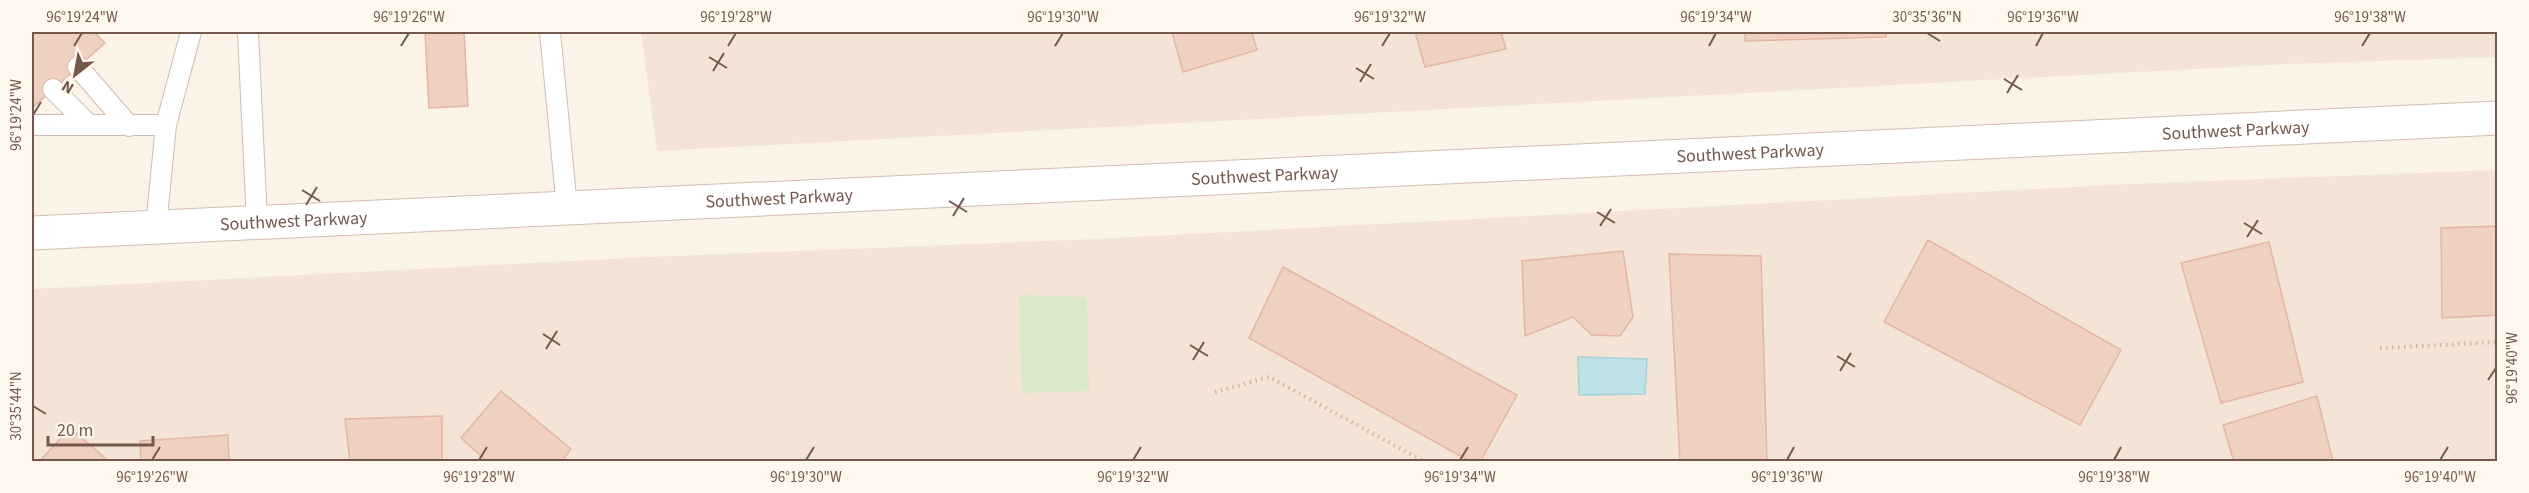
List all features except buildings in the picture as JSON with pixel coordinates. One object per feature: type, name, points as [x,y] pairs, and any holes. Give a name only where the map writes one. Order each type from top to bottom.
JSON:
[{"type":"main road","name":"Southwest Parkway","points":[[32,233],[2498,118]]},
{"type":"lane","points":[[156,227],[166,125],[191,32]]},
{"type":"lane","points":[[248,32],[257,223]]},
{"type":"lane","points":[[550,32],[567,208]]},
{"type":"lane","points":[[78,67],[129,126]]},
{"type":"lane","points":[[53,89],[89,125]]},
{"type":"lane","points":[[32,125],[166,125]]},
{"type":"path","points":[[2380,348],[2498,342]]},
{"type":"path","points":[[1215,392],[1269,377],[1425,462]]},
{"type":"shaded area","points":[[641,32],[2497,32],[2498,57],[2289,64],[657,151]]},
{"type":"shaded area","points":[[2497,170],[2497,461],[32,462],[32,289],[649,257],[1096,239],[2130,184]]},
{"type":"green space","points":[[1019,295],[1087,297],[1089,391],[1022,393]]},
{"type":"water","points":[[1578,357],[1647,359],[1645,394],[1579,395]]}]
